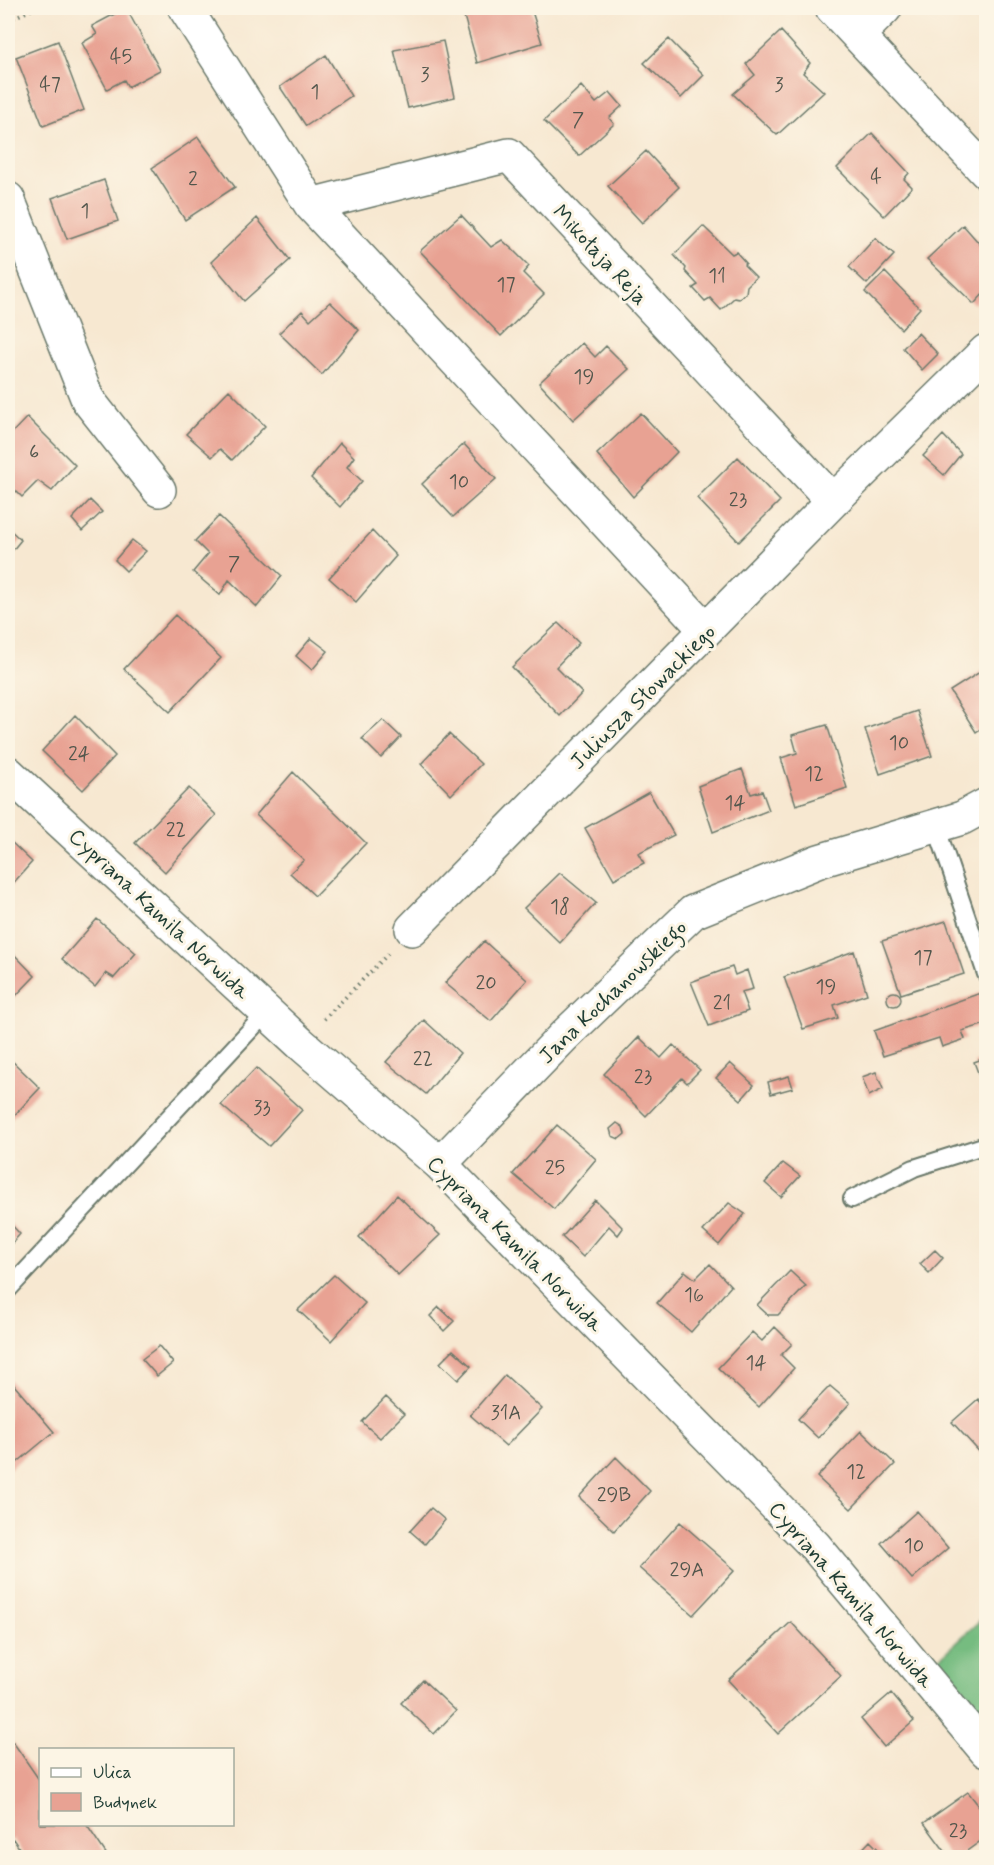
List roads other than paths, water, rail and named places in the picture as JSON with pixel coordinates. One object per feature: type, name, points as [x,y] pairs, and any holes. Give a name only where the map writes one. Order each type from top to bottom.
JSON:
[{"type":"street","points":[[185,8],[311,205],[706,630]]},
{"type":"street","points":[[832,8],[987,172]]},
{"type":"street","points":[[858,35],[885,8]]},
{"type":"street","name":"Mikołaja Reja","points":[[311,205],[509,155],[832,501]]},
{"type":"street","points":[[8,199],[88,400],[159,490]]},
{"type":"street","name":"Juliusza Słowackiego","points":[[412,930],[832,501],[987,351]]},
{"type":"street","name":"Cypriana Kamila Norwida","points":[[8,773],[300,1043],[440,1164],[815,1546],[987,1751]]},
{"type":"street","name":"Jana Kochanowskiego","points":[[440,1164],[564,1036],[693,912],[819,861],[962,818],[987,805]]},
{"type":"lane","points":[[936,826],[987,974]]},
{"type":"lane","points":[[8,1290],[267,1012]]},
{"type":"lane","points":[[852,1199],[914,1168],[987,1144]]}]
